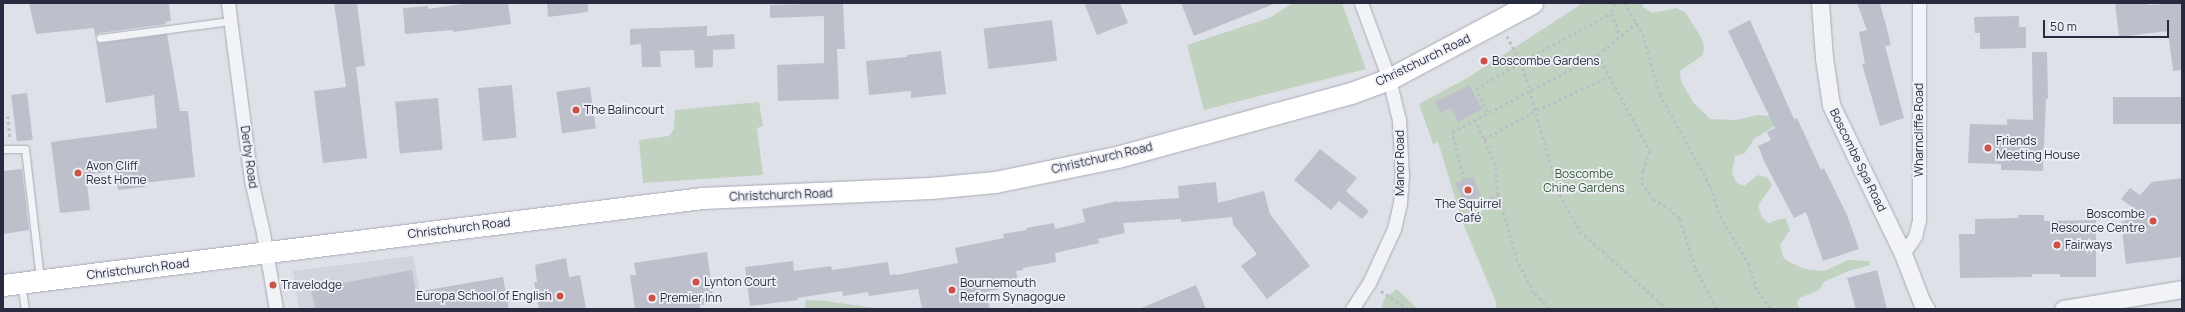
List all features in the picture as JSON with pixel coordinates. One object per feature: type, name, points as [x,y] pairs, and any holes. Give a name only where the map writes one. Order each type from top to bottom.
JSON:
[{"type":"main road","name":"Christchurch Road","points":[[22,283],[702,198],[930,188],[995,182],[1116,157],[1351,93],[1389,79],[1500,22],[1532,3]]},
{"type":"street","name":"Derby Road","points":[[228,3],[251,180],[267,253],[276,309]]},
{"type":"street","name":"Manor Road","points":[[1352,309],[1370,283],[1394,229],[1400,203],[1402,145],[1399,120],[1389,79],[1361,3]]},
{"type":"street","name":"Boscombe Spa Road","points":[[1820,3],[1824,58],[1831,105],[1903,254],[1922,303],[1926,309]]},
{"type":"street","name":"Wharncliffe Road","points":[[1903,254],[1915,236],[1919,220],[1919,3]]},
{"type":"street","points":[[2062,309],[2182,289]]},
{"type":"lane","points":[[100,38],[231,21]]},
{"type":"lane","points":[[7,149],[25,149],[22,283],[25,309]]},
{"type":"path","points":[[1614,3],[1612,12],[1620,36]]},
{"type":"path","points":[[1624,3],[1643,34],[1660,94],[1711,187],[1720,216],[1749,264],[1758,290],[1771,309]]},
{"type":"path","points":[[1487,112],[1476,89],[1521,62],[1612,12]]},
{"type":"path","points":[[1500,22],[1521,62],[1536,110],[1557,188],[1580,231],[1668,309]]},
{"type":"path","points":[[1464,180],[1452,132],[1487,112],[1598,55],[1636,23]]},
{"type":"path","points":[[1598,55],[1608,77],[1650,151],[1643,171],[1642,182],[1652,200],[1669,208],[1680,219],[1696,269],[1717,309]]},
{"type":"path","points":[[1484,139],[1536,110],[1608,77]]},
{"type":"path","points":[[7,149],[8,116]]},
{"type":"path","points":[[1475,119],[1495,165],[1498,195],[1517,261],[1534,293],[1549,309]]},
{"type":"path","points":[[1479,202],[1498,195]]},
{"type":"path","points":[[1370,283],[1409,309]]},
{"type":"shaded area","points":[[413,256],[423,309],[299,309],[293,271]]},
{"type":"green space","points":[[1293,3],[1342,3],[1366,69],[1204,110],[1187,45],[1269,18]]},
{"type":"green space","name":"Boscombe Chine Gardens","points":[[1583,3],[1642,3],[1643,7],[1653,13],[1676,8],[1685,12],[1701,37],[1704,46],[1703,55],[1680,71],[1681,81],[1693,102],[1710,119],[1736,120],[1758,115],[1778,117],[1775,126],[1755,138],[1745,153],[1735,156],[1732,173],[1737,183],[1744,186],[1758,175],[1768,178],[1772,186],[1758,205],[1762,218],[1769,223],[1779,219],[1786,219],[1790,230],[1780,245],[1783,257],[1789,262],[1805,269],[1825,271],[1848,260],[1869,261],[1870,265],[1848,271],[1824,282],[1819,290],[1800,298],[1797,303],[1800,309],[1496,309],[1496,302],[1462,221],[1438,142],[1433,144],[1419,104],[1469,77]]},
{"type":"green space","points":[[759,102],[763,126],[757,128],[763,175],[643,183],[639,140],[669,136],[674,129],[675,110]]},
{"type":"green space","points":[[1397,289],[1418,309],[1381,309],[1384,299]]},
{"type":"green space","points":[[806,300],[825,301],[882,309],[805,309]]},
{"type":"building","points":[[29,3],[169,3],[171,21],[165,22],[166,24],[99,33],[95,36],[94,28],[36,34]]},
{"type":"building","points":[[334,3],[357,3],[365,66],[356,67],[367,158],[323,163],[314,91],[346,87]]},
{"type":"building","points":[[469,3],[508,3],[511,24],[453,32],[453,30],[405,34],[403,8],[428,6],[428,9]]},
{"type":"building","points":[[547,3],[588,3],[588,12],[548,17]]},
{"type":"building","points":[[843,3],[845,49],[837,49],[839,99],[778,101],[777,65],[824,63],[824,16],[770,18],[770,5]]},
{"type":"building","points":[[1084,3],[1120,3],[1128,23],[1097,35]]},
{"type":"building","points":[[1181,3],[1274,3],[1274,4],[1194,36]]},
{"type":"building","points":[[1857,3],[1880,3],[1891,45],[1885,46],[1904,118],[1880,126],[1862,64],[1865,63],[1859,32],[1867,30]]},
{"type":"building","points":[[2115,3],[2148,3],[2148,5],[2182,3],[2182,70],[2173,71],[2168,31],[2119,37]]},
{"type":"building","points":[[2019,16],[2019,27],[2026,27],[2026,48],[1980,49],[1980,33],[1975,33],[1974,17]]},
{"type":"building","points":[[1052,20],[1057,61],[989,69],[984,28]]},
{"type":"building","points":[[1750,20],[1794,119],[1797,118],[1821,170],[1824,168],[1847,215],[1859,249],[1823,261],[1806,212],[1794,218],[1765,163],[1758,146],[1771,140],[1767,132],[1775,128],[1728,31]]},
{"type":"building","points":[[707,26],[707,36],[734,34],[735,49],[713,50],[713,67],[695,68],[694,50],[660,51],[661,67],[642,67],[641,44],[630,45],[630,29]]},
{"type":"building","points":[[167,34],[180,111],[188,111],[195,177],[144,183],[145,187],[118,190],[115,171],[86,175],[90,210],[60,213],[51,142],[157,128],[154,95],[106,103],[96,41],[101,43]]},
{"type":"building","points":[[941,51],[946,94],[911,98],[911,91],[869,95],[866,61],[907,57],[907,55]]},
{"type":"building","name":"Friends Meeting House","points":[[2032,52],[2047,52],[2048,99],[2046,99],[2043,171],[2001,170],[2001,164],[1968,163],[1970,124],[2007,125],[2007,119],[2033,120]]},
{"type":"building","points":[[512,85],[517,138],[483,141],[478,88]]},
{"type":"building","points":[[1469,85],[1482,109],[1458,122],[1451,108],[1441,113],[1435,102]]},
{"type":"building","name":"The Balincourt","points":[[590,87],[596,129],[562,133],[556,92]]},
{"type":"building","points":[[27,93],[33,140],[17,142],[11,95]]},
{"type":"building","points":[[2113,97],[2182,97],[2182,124],[2113,124]]},
{"type":"building","points":[[438,98],[443,150],[400,154],[395,102]]},
{"type":"building","points":[[1320,149],[1357,178],[1346,191],[1369,211],[1362,219],[1339,201],[1331,210],[1294,180]]},
{"type":"building","points":[[22,169],[29,230],[3,234],[3,171]]},
{"type":"building","name":"The Squirrel Café","points":[[1473,176],[1481,196],[1464,204],[1455,183]]},
{"type":"building","name":"Boscombe Resource Centre","points":[[2182,178],[2182,257],[2126,264],[2121,222],[2142,214],[2121,199],[2130,188],[2140,195],[2152,182]]},
{"type":"building","points":[[1216,182],[1218,203],[1264,191],[1270,214],[1310,266],[1267,299],[1241,266],[1257,254],[1233,224],[1232,217],[1181,222],[1181,219],[1123,223],[1125,233],[1098,239],[1099,243],[1055,253],[1056,262],[1023,268],[1023,270],[1016,271],[1019,285],[986,292],[990,309],[922,309],[918,289],[869,296],[868,292],[843,296],[842,291],[797,298],[798,300],[750,306],[745,267],[793,261],[794,271],[831,266],[832,270],[888,262],[890,275],[897,275],[958,263],[955,248],[1004,238],[1003,234],[1054,223],[1055,229],[1085,222],[1082,209],[1118,201],[1179,198],[1178,186]]},
{"type":"building","name":"Fairways","points":[[2018,215],[2044,215],[2044,221],[2096,220],[2096,277],[2060,277],[2060,274],[2032,274],[2032,277],[1960,278],[1959,234],[1975,234],[1975,219],[2018,218]]},
{"type":"building","name":"Lynton Court","points":[[707,252],[714,303],[700,305],[700,309],[635,309],[630,275],[636,275],[634,263]]},
{"type":"building","name":"Europa School of English","points":[[566,258],[569,277],[580,275],[586,309],[539,309],[534,282],[537,282],[535,265]]},
{"type":"building","points":[[412,270],[416,292],[503,277],[509,309],[315,309],[311,289]]},
{"type":"building","points":[[1877,270],[1887,309],[1856,309],[1847,278]]},
{"type":"building","points":[[1196,285],[1206,309],[1139,309]]},
{"type":"place","name":"Boscombe Gardens","points":[[1484,61]]},
{"type":"place","name":"The Balincourt","points":[[576,110]]},
{"type":"place","name":"Friends Meeting House","points":[[1988,148]]},
{"type":"place","name":"Avon Cliff Rest Home","points":[[78,173]]},
{"type":"place","name":"The Squirrel Café","points":[[1468,190]]},
{"type":"place","name":"Boscombe Resource Centre","points":[[2153,221]]},
{"type":"place","name":"Fairways","points":[[2057,245]]},
{"type":"place","name":"Lynton Court","points":[[696,282]]},
{"type":"place","name":"Travelodge","points":[[273,285]]},
{"type":"place","name":"Bournemouth Reform Synagogue","points":[[952,290]]},
{"type":"place","name":"Europa School of English","points":[[560,296]]},
{"type":"place","name":"Premier Inn","points":[[652,298]]}]
